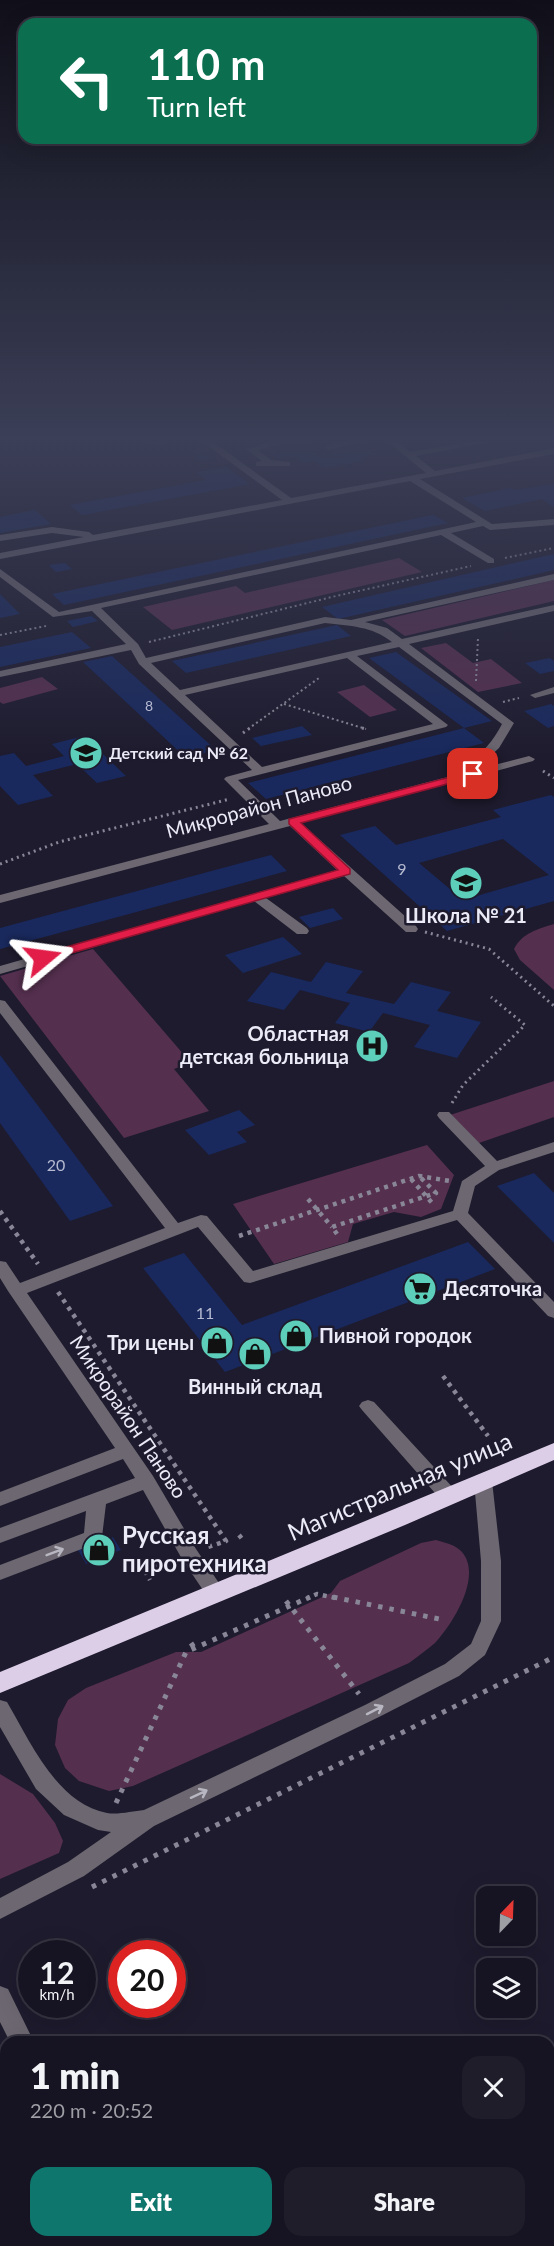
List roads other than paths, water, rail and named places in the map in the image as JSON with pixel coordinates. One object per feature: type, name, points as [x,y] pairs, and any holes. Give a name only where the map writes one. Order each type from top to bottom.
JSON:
[{"type":"highway","name":"Магистральная улица","points":[[0,1683],[554,1451]]},
{"type":"street","points":[[0,556],[49,547]]},
{"type":"street","points":[[0,572],[57,615],[373,547]]},
{"type":"street","points":[[467,547],[491,561]]},
{"type":"street","points":[[347,622],[554,577]]},
{"type":"street","points":[[94,607],[134,646],[143,662],[260,771]]},
{"type":"street","points":[[177,694],[554,608]]},
{"type":"street","points":[[143,662],[325,620],[383,630],[475,696],[508,723],[500,741],[486,757],[454,779]]},
{"type":"street","points":[[0,674],[134,646]]},
{"type":"street","points":[[278,826],[230,779],[442,725],[349,655]]},
{"type":"street","points":[[535,695],[554,690]]},
{"type":"street","name":"Микрорайон Паново","points":[[0,899],[529,759]]},
{"type":"street","points":[[293,822],[411,929]]},
{"type":"street","points":[[0,970],[346,871]]},
{"type":"street","points":[[256,897],[302,930]]},
{"type":"street","points":[[0,1004],[175,1230]]},
{"type":"street","points":[[444,1115],[494,1167]]},
{"type":"street","points":[[16,1291],[201,1220],[250,1278],[453,1217],[468,1184],[494,1167],[554,1147]]},
{"type":"street","points":[[453,1217],[554,1312]]},
{"type":"street","name":"Микрорайон Паново","points":[[0,1267],[147,1481],[189,1554],[216,1594]]},
{"type":"street","points":[[368,1406],[449,1496]]},
{"type":"street","points":[[0,1499],[126,1451]]},
{"type":"street","points":[[0,1536],[147,1481]]},
{"type":"street","points":[[0,1909],[76,1869],[146,1819],[372,1711],[452,1670],[478,1649],[491,1621],[491,1561],[483,1481]]},
{"type":"street","points":[[0,1573],[93,1537],[97,1500]]},
{"type":"street","points":[[0,1708],[43,1783],[72,1808],[106,1823],[146,1819]]},
{"type":"street","points":[[0,1996],[19,2036]]},
{"type":"place","name":"Детский сад № 62","points":[[86,753]]},
{"type":"place","name":"Школа № 21","points":[[466,883]]},
{"type":"place","name":"Областная детская больница","points":[[372,1046]]},
{"type":"place","name":"Десяточка","points":[[420,1289]]},
{"type":"place","name":"Пивной городок","points":[[296,1336]]},
{"type":"place","name":"Три цены","points":[[217,1343]]},
{"type":"place","name":"Винный склад","points":[[255,1354]]},
{"type":"place","name":"Русская пиротехника","points":[[99,1550]]}]
